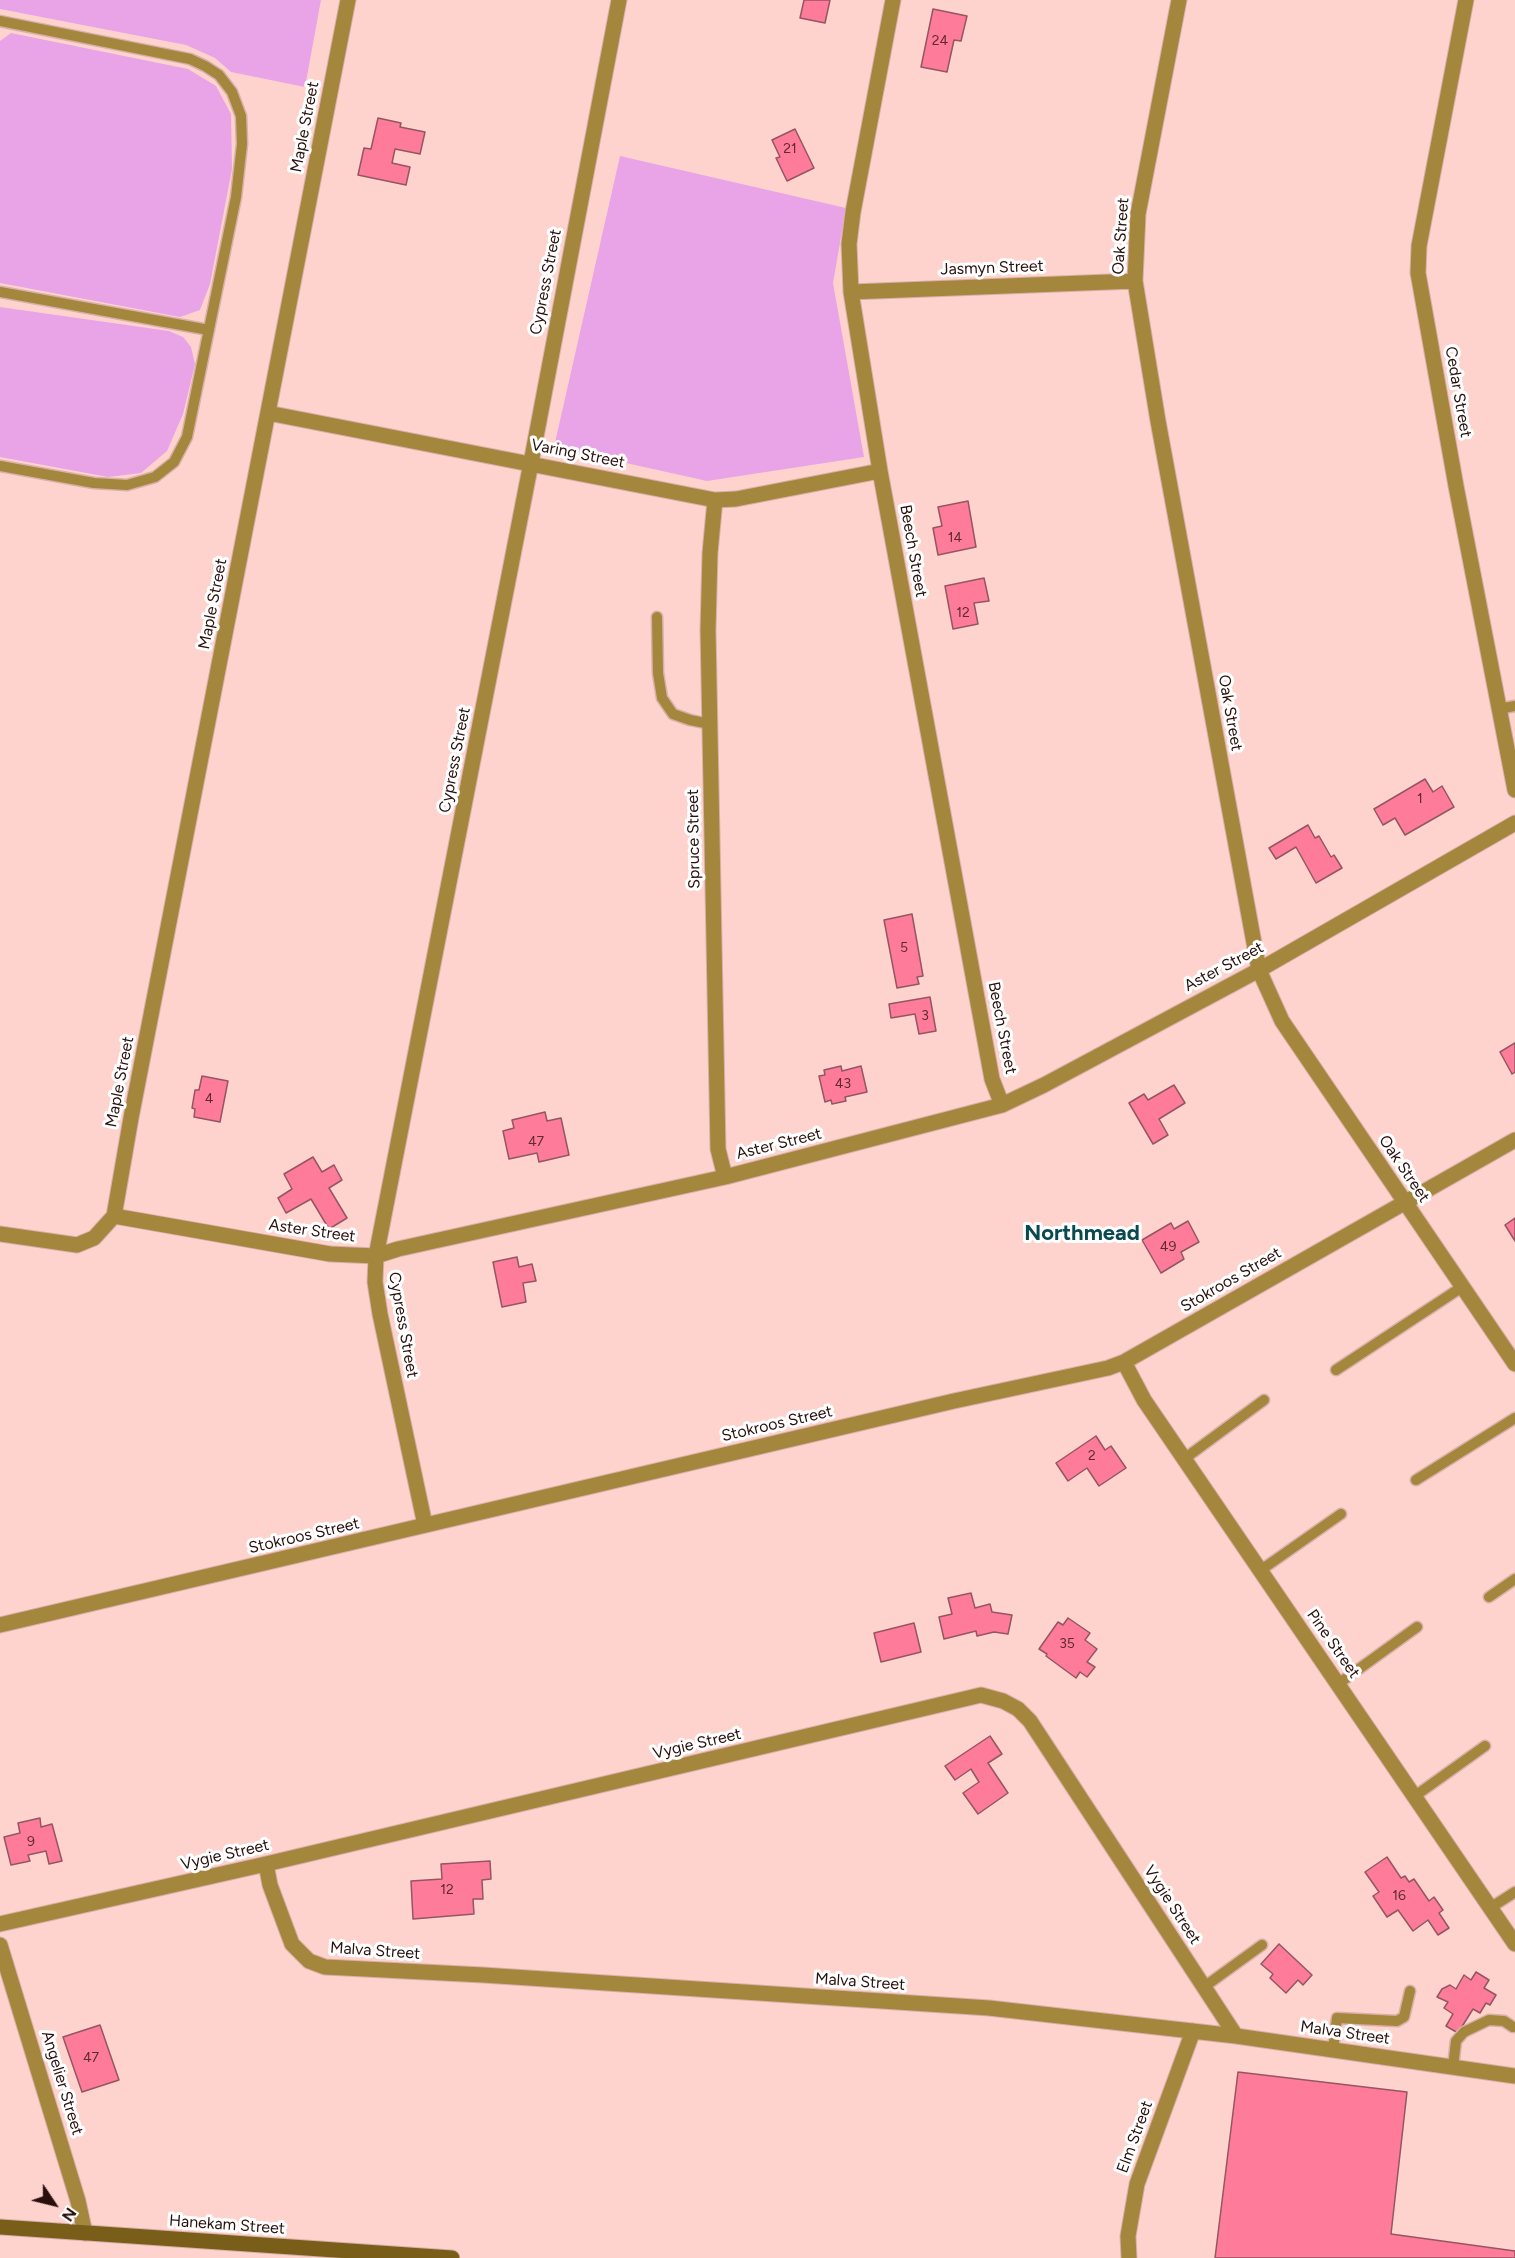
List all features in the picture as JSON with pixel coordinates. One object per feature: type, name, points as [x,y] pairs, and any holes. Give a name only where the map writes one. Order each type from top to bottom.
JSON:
[{"type":"street","name":"Maple Street","points":[[114,1216],[135,1094],[348,0]]},
{"type":"street","name":"Cypress Street","points":[[425,1525],[380,1314],[375,1282],[376,1257],[619,0]]},
{"type":"street","name":"Beech Street","points":[[893,0],[853,212],[849,244],[851,292],[880,471],[992,1079],[1002,1105]]},
{"type":"street","name":"Oak Street","points":[[1179,0],[1138,214],[1135,281],[1158,421],[1259,970],[1282,1021],[1515,1364]]},
{"type":"street","name":"Cedar Street","points":[[1466,0],[1419,246],[1418,273],[1515,790]]},
{"type":"street","name":"Jasmyn Street","points":[[851,292],[1135,281]]},
{"type":"street","name":"Varing Street","points":[[268,413],[715,500],[736,499],[880,471]]},
{"type":"street","name":"Spruce Street","points":[[715,500],[710,553],[708,630],[718,1149],[725,1177]]},
{"type":"street","name":"Aster Street","points":[[114,1216],[330,1254],[376,1257],[398,1249],[725,1177],[1002,1105],[1044,1085],[1259,970],[1515,824]]},
{"type":"street","name":"Stokroos Street","points":[[0,1626],[954,1401],[1108,1368],[1124,1362],[1515,1140]]},
{"type":"street","points":[[0,1234],[77,1245],[94,1238],[114,1216]]},
{"type":"street","name":"Pine Street","points":[[1124,1362],[1143,1400],[1515,1944]]},
{"type":"street","name":"Vygie Street","points":[[0,1924],[266,1864],[981,1695],[1003,1701],[1018,1709],[1030,1721],[1236,2036]]},
{"type":"street","name":"Malva Street","points":[[266,1864],[270,1885],[292,1944],[309,1961],[325,1967],[989,2008],[1236,2036],[1515,2076]]},
{"type":"street","name":"Angelier Street","points":[[0,1945],[78,2201],[85,2233]]},
{"type":"street","name":"Elm Street","points":[[1129,2258],[1128,2236],[1137,2184],[1193,2031]]},
{"type":"street","name":"Hanekam Street","points":[[0,2228],[452,2258]]},
{"type":"lane","points":[[0,21],[190,59],[219,75],[232,92],[241,116],[243,144],[236,196],[187,437],[174,462],[155,477],[127,485],[94,483],[0,466]]},
{"type":"lane","points":[[0,292],[209,330]]},
{"type":"lane","points":[[657,617],[658,673],[662,698],[674,714],[710,724]]},
{"type":"lane","points":[[1499,710],[1515,706]]},
{"type":"lane","points":[[1336,1370],[1462,1287]]},
{"type":"lane","points":[[1184,1459],[1264,1400]]},
{"type":"lane","points":[[1416,1480],[1515,1418]]},
{"type":"lane","points":[[1261,1570],[1341,1514]]},
{"type":"lane","points":[[1489,1598],[1515,1579]]},
{"type":"lane","points":[[1338,1684],[1417,1627]]},
{"type":"lane","points":[[1415,1796],[1485,1746]]},
{"type":"lane","points":[[1490,1908],[1515,1892]]},
{"type":"lane","points":[[1204,1987],[1262,1946]]},
{"type":"lane","points":[[1333,2049],[1336,2018],[1397,2021],[1404,2017],[1410,1991]]},
{"type":"lane","points":[[1453,2067],[1456,2041],[1464,2032],[1489,2020],[1504,2021],[1513,2027]]},
{"type":"shaded area","points":[[0,0],[321,0],[305,87],[231,72],[215,58],[186,45],[0,9]]},
{"type":"shaded area","points":[[11,33],[188,69],[216,86],[231,114],[232,169],[210,284],[200,310],[180,317],[0,283],[0,41]]},
{"type":"shaded area","points":[[620,156],[846,208],[833,283],[864,457],[707,481],[554,447]]},
{"type":"shaded area","points":[[0,307],[169,331],[183,337],[191,347],[195,364],[183,414],[167,451],[141,473],[108,477],[0,457]]},
{"type":"building","points":[[804,0],[830,0],[825,23],[800,18]]},
{"type":"building","points":[[933,9],[967,16],[961,41],[954,40],[947,72],[921,67]]},
{"type":"building","points":[[378,118],[401,123],[400,127],[425,132],[420,154],[395,149],[392,163],[410,167],[406,185],[358,175],[364,148],[371,149]]},
{"type":"building","points":[[795,129],[814,168],[787,181],[776,158],[780,157],[772,140]]},
{"type":"building","points":[[968,501],[976,547],[938,555],[933,528],[942,526],[938,507]]},
{"type":"building","points":[[984,578],[989,601],[974,603],[978,624],[953,629],[945,586]]},
{"type":"building","points":[[1425,779],[1433,792],[1442,786],[1454,807],[1405,835],[1395,818],[1383,825],[1374,809]]},
{"type":"building","points":[[1308,825],[1315,838],[1319,836],[1331,857],[1334,855],[1342,868],[1316,883],[1296,847],[1276,859],[1269,848]]},
{"type":"building","points":[[912,914],[923,976],[917,977],[919,984],[897,988],[884,920]]},
{"type":"building","points":[[930,997],[936,1031],[919,1034],[915,1014],[891,1018],[889,1004]]},
{"type":"building","points":[[1515,1043],[1515,1072],[1512,1074],[1500,1052]]},
{"type":"building","points":[[841,1066],[842,1071],[861,1066],[867,1092],[845,1097],[846,1101],[832,1104],[831,1100],[825,1102],[819,1076],[825,1075],[824,1070]]},
{"type":"building","points":[[202,1076],[228,1081],[220,1122],[194,1117],[195,1109],[192,1108],[195,1090],[199,1090]]},
{"type":"building","points":[[1174,1085],[1185,1103],[1159,1119],[1168,1135],[1153,1144],[1129,1103],[1144,1094],[1148,1100]]},
{"type":"building","points":[[545,1112],[547,1121],[561,1118],[569,1155],[539,1162],[537,1153],[509,1159],[503,1131],[514,1128],[512,1120]]},
{"type":"building","points":[[313,1157],[322,1172],[334,1165],[342,1180],[329,1188],[347,1218],[329,1229],[311,1199],[286,1213],[278,1198],[292,1189],[284,1174]]},
{"type":"building","points":[[1515,1218],[1515,1241],[1505,1225]]},
{"type":"building","points":[[1188,1221],[1199,1242],[1181,1252],[1184,1259],[1161,1273],[1142,1240],[1171,1223],[1174,1229]]},
{"type":"building","points":[[517,1257],[519,1267],[532,1264],[536,1281],[523,1283],[526,1302],[502,1307],[493,1262]]},
{"type":"building","points":[[1096,1436],[1105,1450],[1111,1446],[1126,1468],[1099,1486],[1087,1468],[1068,1481],[1056,1463]]},
{"type":"building","points":[[971,1593],[975,1608],[990,1604],[992,1612],[1012,1615],[1008,1634],[994,1632],[977,1636],[976,1631],[944,1639],[939,1617],[952,1614],[948,1598]]},
{"type":"building","points":[[1068,1618],[1090,1633],[1085,1640],[1097,1649],[1087,1662],[1095,1667],[1087,1677],[1080,1672],[1076,1678],[1039,1649],[1058,1622],[1063,1625]]},
{"type":"building","points":[[914,1623],[921,1652],[881,1662],[874,1633]]},
{"type":"building","points":[[990,1736],[1002,1754],[988,1763],[1008,1793],[978,1814],[963,1793],[979,1782],[971,1769],[955,1780],[945,1766]]},
{"type":"building","points":[[40,1818],[41,1827],[52,1824],[62,1861],[49,1864],[46,1851],[28,1855],[30,1861],[11,1865],[4,1837],[20,1833],[18,1823]]},
{"type":"building","points":[[1387,1857],[1401,1878],[1405,1876],[1409,1882],[1414,1879],[1429,1901],[1434,1897],[1443,1910],[1439,1913],[1449,1928],[1438,1935],[1428,1920],[1413,1931],[1398,1910],[1387,1917],[1373,1896],[1379,1892],[1365,1872]]},
{"type":"building","points":[[490,1861],[491,1879],[482,1880],[483,1899],[473,1899],[474,1914],[413,1919],[411,1881],[442,1879],[441,1864]]},
{"type":"building","points":[[1279,1944],[1312,1975],[1303,1985],[1298,1980],[1286,1993],[1270,1978],[1273,1974],[1261,1964]]},
{"type":"building","points":[[1476,1972],[1489,1980],[1484,1988],[1496,1995],[1490,2005],[1486,2003],[1480,2013],[1473,2009],[1458,2033],[1446,2026],[1453,2014],[1444,2008],[1448,2002],[1437,1997],[1442,1989],[1450,1985],[1456,1989],[1464,1975],[1471,1980]]},
{"type":"building","points":[[100,2025],[119,2080],[82,2092],[63,2037]]},
{"type":"building","points":[[1238,2072],[1407,2092],[1391,2234],[1515,2251],[1515,2258],[1215,2258]]},
{"type":"district","name":"Northmead","points":[[1082,1234]]}]
